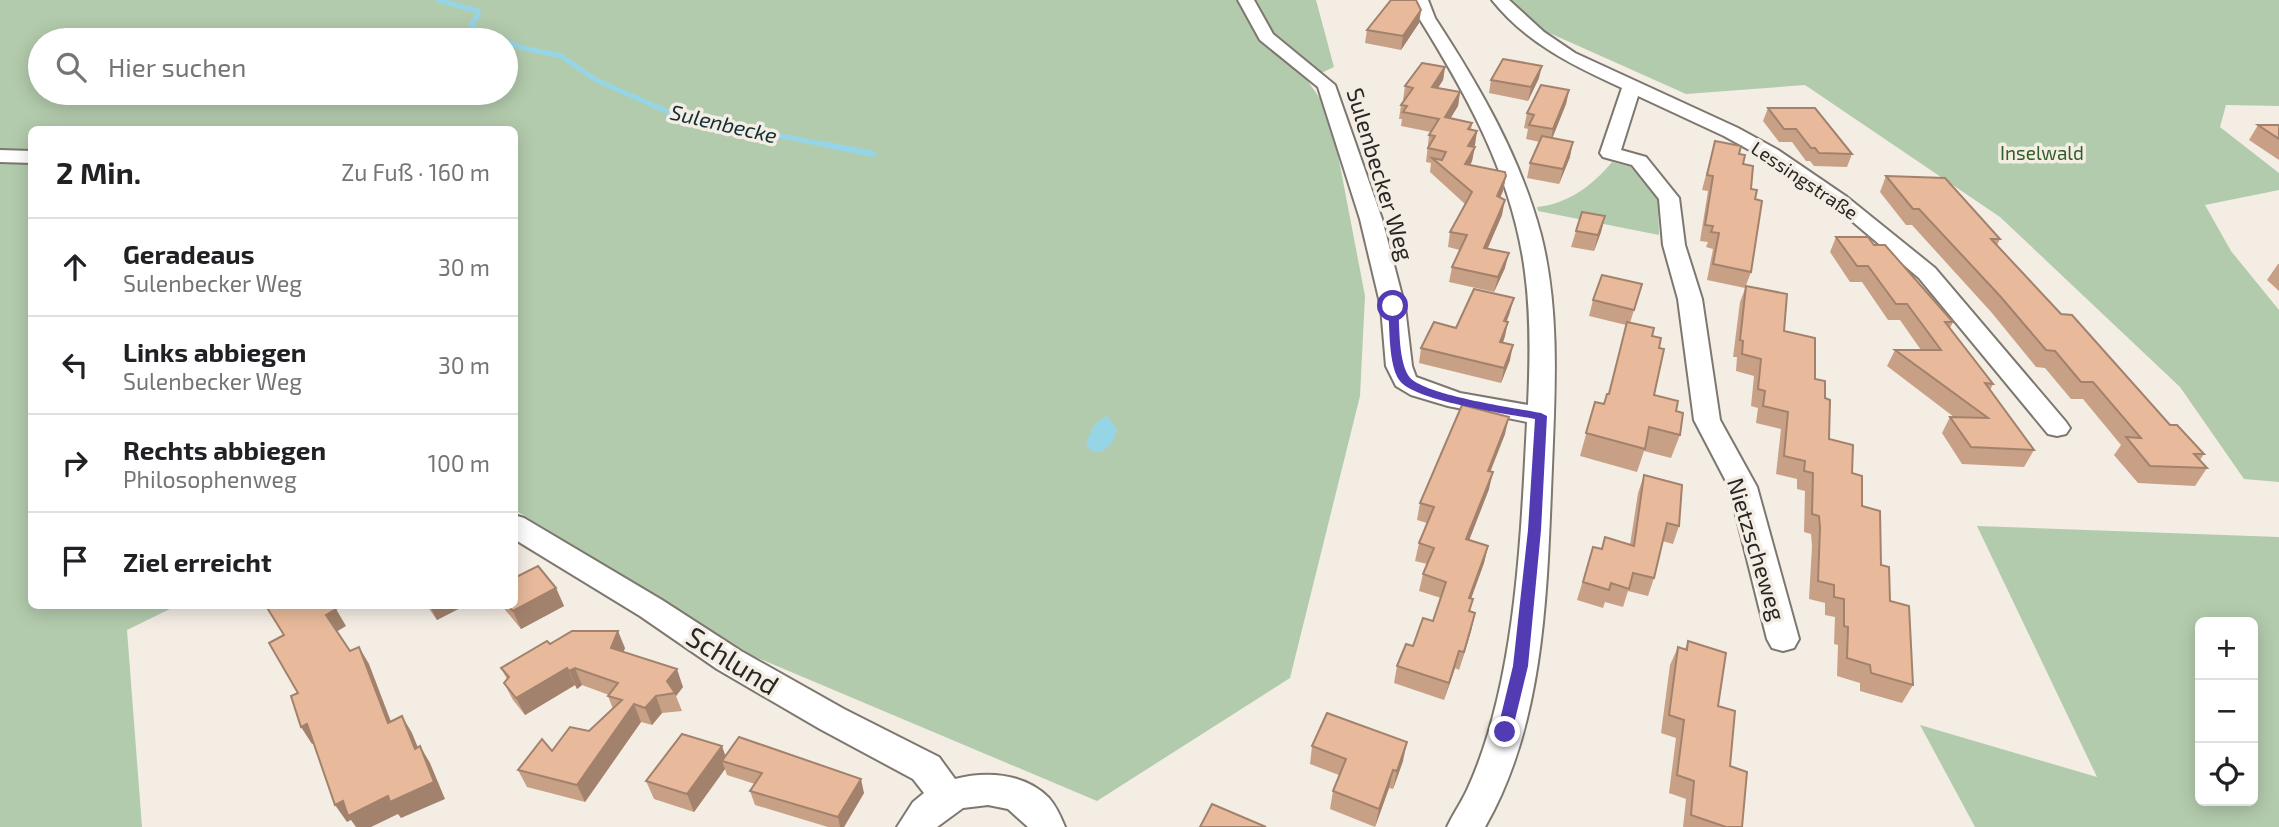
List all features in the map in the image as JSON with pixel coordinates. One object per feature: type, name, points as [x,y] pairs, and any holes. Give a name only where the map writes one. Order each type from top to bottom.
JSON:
[{"type":"street","name":"Sulenbecker Weg","points":[[1246,0],[1266,37],[1326,85],[1371,219],[1393,306],[1399,366],[1405,380],[1420,389],[1457,400],[1541,416]]},
{"type":"street","points":[[1420,0],[1427,18],[1497,136],[1522,206],[1543,314],[1535,530],[1521,666],[1505,732],[1487,787],[1465,827]]},
{"type":"street","name":"Lessingstraße","points":[[1500,0],[1538,35],[1569,57],[1731,132],[1771,154],[1840,201],[1927,274],[2057,428]]},
{"type":"street","name":"Nietzscheweg","points":[[1632,86],[1611,153],[1640,162],[1669,198],[1674,245],[1690,299],[1707,420],[1743,486],[1783,639]]},
{"type":"street","points":[[0,156],[28,157]]},
{"type":"street","name":"Schlund","points":[[518,527],[640,601],[729,660],[832,719],[926,768],[947,797]]},
{"type":"street","points":[[915,827],[922,815],[947,797],[981,788],[1015,794],[1036,809],[1047,827]]},
{"type":"green space","points":[[0,0],[1316,0],[1334,67],[1305,77],[1330,113],[1365,296],[1360,396],[1290,678],[1097,801],[753,656],[518,512],[518,126],[28,126],[28,154],[0,152]]},
{"type":"green space","name":"Inselwald","points":[[1510,0],[2279,0],[2279,106],[2226,105],[2220,127],[2279,173],[2279,190],[2205,205],[2231,251],[2279,310],[2279,482],[2244,479],[2180,387],[2000,217],[1805,85],[1686,94],[1536,27]]},
{"type":"green space","points":[[0,157],[28,159],[28,609],[170,609],[127,630],[142,827],[0,827]]},
{"type":"green space","points":[[1612,162],[1631,167],[1658,198],[1659,235],[1538,211],[1537,207],[1559,202],[1579,192]]},
{"type":"green space","points":[[1977,526],[2279,537],[2279,827],[1975,827],[1920,725],[2097,777]]},
{"type":"water","points":[[1107,416],[1117,429],[1112,443],[1102,452],[1092,452],[1086,445],[1091,431]]},
{"type":"building","points":[[1391,0],[1416,0],[1421,10],[1403,36],[1367,30]]},
{"type":"building","points":[[1503,59],[1542,66],[1531,87],[1491,80]]},
{"type":"building","points":[[1422,63],[1445,67],[1432,87],[1460,92],[1445,117],[1472,123],[1468,129],[1477,131],[1468,146],[1475,147],[1465,164],[1505,172],[1506,176],[1497,196],[1505,200],[1484,248],[1509,253],[1498,277],[1452,267],[1467,235],[1450,232],[1472,192],[1432,158],[1442,160],[1446,152],[1428,148],[1435,136],[1429,135],[1439,119],[1403,112],[1407,106],[1401,105],[1413,88],[1405,86]]},
{"type":"building","points":[[1541,85],[1569,90],[1553,129],[1529,125],[1534,115],[1527,113]]},
{"type":"building","points":[[1768,108],[1815,108],[1852,154],[1819,153],[1815,148],[1811,148],[1796,129],[1784,129]]},
{"type":"building","points":[[2258,125],[2279,125],[2279,139]]},
{"type":"building","points":[[1542,136],[1573,142],[1563,169],[1530,163]]},
{"type":"building","points":[[1715,141],[1741,146],[1739,154],[1745,155],[1743,164],[1753,166],[1751,189],[1757,190],[1755,199],[1762,201],[1751,272],[1713,264],[1719,233],[1711,232],[1713,226],[1705,225],[1713,176],[1707,175]]},
{"type":"building","points":[[1886,176],[1945,178],[2000,239],[1991,239],[2061,314],[2072,315],[2170,425],[2177,425],[2204,454],[2194,454],[2207,468],[2150,466],[2126,437],[2141,438],[2093,382],[2081,382],[2055,351],[2046,350],[2000,296],[1919,209],[1913,209]]},
{"type":"building","points":[[1582,212],[1605,216],[1598,235],[1576,231]]},
{"type":"building","points":[[1836,237],[1868,237],[1874,245],[1885,245],[1953,322],[1945,322],[1993,384],[1985,383],[2034,450],[1971,447],[1950,417],[1988,418],[1895,350],[1941,350],[1907,304],[1896,304],[1868,266],[1857,266]]},
{"type":"building","points":[[1602,275],[1642,284],[1634,310],[1593,300]]},
{"type":"building","points":[[1746,286],[1787,294],[1784,331],[1815,338],[1815,379],[1825,381],[1825,398],[1830,400],[1829,439],[1853,445],[1852,473],[1862,476],[1862,506],[1880,511],[1881,565],[1889,567],[1890,601],[1909,606],[1913,685],[1871,673],[1870,665],[1847,658],[1848,627],[1844,626],[1844,599],[1834,597],[1834,585],[1818,581],[1820,528],[1819,516],[1812,514],[1813,473],[1804,471],[1805,461],[1784,456],[1788,412],[1763,406],[1765,391],[1758,389],[1761,359],[1742,354],[1743,341],[1740,340]]},
{"type":"building","points":[[1474,289],[1514,298],[1504,321],[1508,322],[1500,342],[1513,345],[1504,368],[1421,348],[1434,322],[1456,328]]},
{"type":"building","points":[[1627,322],[1654,328],[1652,336],[1661,338],[1659,348],[1664,349],[1654,395],[1678,401],[1676,411],[1683,413],[1680,435],[1649,427],[1645,449],[1586,433],[1595,402],[1604,404],[1609,394]]},
{"type":"building","points":[[1462,405],[1509,417],[1488,471],[1493,472],[1466,539],[1488,546],[1469,598],[1473,599],[1469,611],[1475,613],[1464,652],[1459,651],[1449,683],[1397,666],[1406,644],[1413,646],[1423,618],[1433,621],[1446,582],[1423,574],[1434,548],[1419,543],[1434,507],[1420,503]]},
{"type":"building","points":[[1644,475],[1682,485],[1679,526],[1667,523],[1654,578],[1633,573],[1629,589],[1611,583],[1609,590],[1583,582],[1593,547],[1602,549],[1605,537],[1634,546]]},
{"type":"building","points":[[538,566],[556,588],[518,608],[518,576]]},
{"type":"building","points":[[268,609],[336,609],[326,615],[350,651],[359,647],[388,723],[402,716],[415,749],[420,746],[434,782],[390,802],[388,796],[348,816],[343,801],[335,805],[307,724],[301,727],[291,696],[298,693],[269,643],[284,635]]},
{"type":"building","points":[[572,631],[618,631],[611,648],[677,669],[667,681],[675,693],[656,696],[645,708],[634,704],[577,785],[518,770],[542,739],[552,751],[570,727],[589,731],[622,700],[608,696],[618,683],[575,668],[569,671],[567,668],[516,698],[504,683],[509,677],[501,668],[547,641],[550,644]]},
{"type":"building","points":[[1688,641],[1726,653],[1718,706],[1735,711],[1730,766],[1747,772],[1742,827],[1726,827],[1691,815],[1694,781],[1677,775],[1684,720],[1669,715],[1678,647],[1687,650]]},
{"type":"building","points":[[1327,713],[1407,742],[1397,771],[1393,770],[1379,809],[1333,791],[1346,759],[1312,746]]},
{"type":"building","points":[[682,734],[722,746],[687,794],[646,781]]},
{"type":"building","points":[[739,737],[861,779],[838,817],[750,791],[762,773],[722,761]]},
{"type":"building","points":[[1212,804],[1266,827],[1200,827]]},
{"type":"waterway","name":"Sulenbecke","points":[[438,0],[478,11],[478,16],[471,24],[474,27]]},
{"type":"waterway","name":"Sulenbecke","points":[[518,47],[561,56],[596,80],[675,115],[832,146]]},
{"type":"waterway","name":"Sulenbecke","points":[[823,144],[873,154]]},
{"type":"route","points":[[1393,306],[1399,366],[1405,380],[1420,389],[1457,400],[1541,416],[1535,530],[1521,666],[1505,732]]}]
